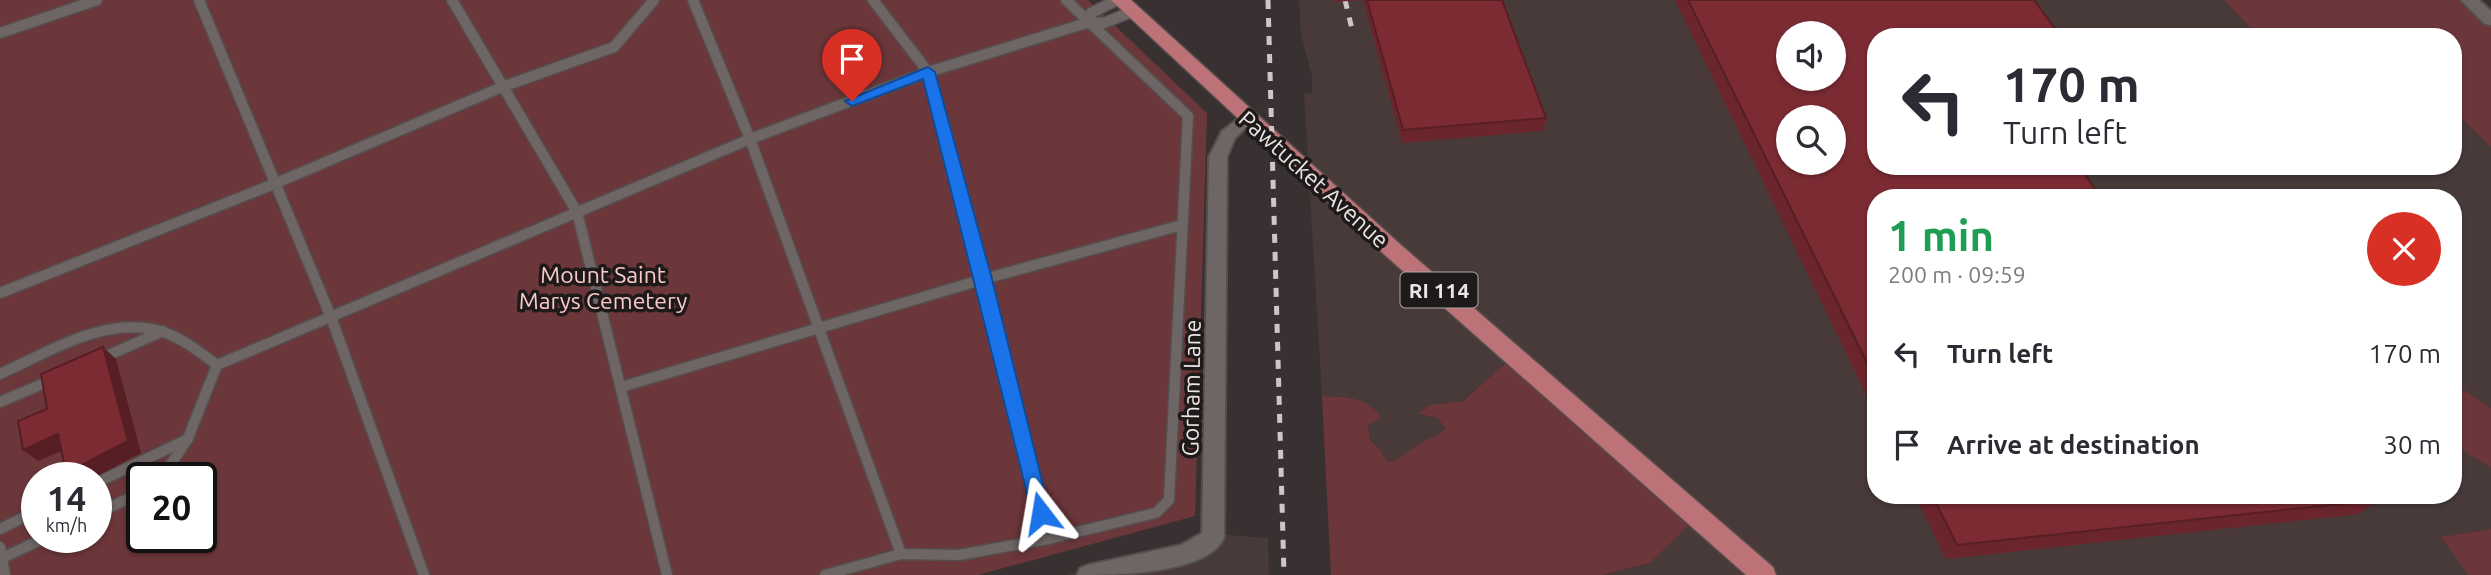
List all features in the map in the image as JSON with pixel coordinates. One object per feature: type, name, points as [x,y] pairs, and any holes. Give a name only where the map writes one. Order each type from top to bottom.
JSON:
[{"type":"main road","name":"Pawtucket Avenue","points":[[1123,4],[1247,118],[1764,575]]},
{"type":"street","points":[[2469,0],[2491,20]]},
{"type":"street","name":"Gorham Lane","points":[[1088,575],[1185,554],[1213,538],[1219,157],[1228,135],[1247,118]]},
{"type":"lane","points":[[0,33],[97,0]]},
{"type":"lane","points":[[199,0],[331,317],[424,575]]},
{"type":"lane","points":[[452,0],[577,212],[667,575]]},
{"type":"lane","points":[[0,293],[274,184],[502,87],[614,47],[654,0]]},
{"type":"lane","points":[[693,0],[750,139],[901,554]]},
{"type":"lane","points":[[873,0],[928,72],[984,279],[1048,540]]},
{"type":"lane","points":[[825,575],[901,554],[959,555],[1048,540],[1156,513],[1169,500],[1188,116],[1066,0]]},
{"type":"lane","points":[[1090,22],[1091,13],[1123,4]]},
{"type":"lane","points":[[176,462],[204,407],[217,365],[750,139],[928,72],[1090,22],[1104,23],[1123,4]]},
{"type":"lane","points":[[621,387],[984,279],[1182,225]]},
{"type":"lane","points":[[0,374],[108,331],[137,326],[163,331],[217,365]]},
{"type":"lane","points":[[88,364],[163,331]]},
{"type":"lane","points":[[0,402],[63,375]]},
{"type":"lane","points":[[112,475],[188,439]]},
{"type":"lane","points":[[0,529],[21,519]]},
{"type":"lane","points":[[5,575],[1,552],[21,545]]},
{"type":"shaded area","points":[[1299,0],[2224,0],[2250,28],[1867,28],[1867,175],[2462,175],[2462,119],[2491,147],[2491,408],[2462,390],[2462,189],[1867,189],[1867,504],[2462,504],[2462,450],[2491,468],[2491,529],[2442,537],[2468,575],[1603,575],[1650,563],[1510,359],[1462,401],[1429,405],[1418,414],[1438,418],[1445,429],[1436,439],[1418,444],[1399,460],[1387,462],[1379,448],[1370,440],[1368,425],[1351,397],[1322,396],[1304,92],[1312,94],[1312,76],[1301,35]]},
{"type":"shaded area","points":[[1213,534],[1268,538],[1269,575],[1067,575],[1177,553]]},
{"type":"green space","name":"Mount Saint Marys Cemetery","points":[[0,0],[1088,0],[1207,113],[1195,516],[978,575],[0,575]]},
{"type":"green space","points":[[2224,0],[2473,0],[2491,18],[2491,147],[2462,119],[2462,28],[2250,28]]},
{"type":"green space","points":[[1510,359],[1691,523],[1650,563],[1603,575],[1331,575],[1322,396],[1355,399],[1375,411],[1381,418],[1368,425],[1370,440],[1379,448],[1387,462],[1399,458],[1445,429],[1438,418],[1418,414],[1429,405],[1463,401]]},
{"type":"green space","points":[[2462,390],[2491,408],[2491,468],[2462,450]]},
{"type":"green space","points":[[2491,529],[2491,575],[2468,575],[2441,537]]},
{"type":"building","points":[[1367,0],[1502,0],[1546,118],[1403,130]]},
{"type":"building","points":[[1688,0],[2034,0],[2054,28],[1867,28],[1867,175],[2085,175],[2095,189],[1867,189],[1867,363]]},
{"type":"building","points":[[103,347],[128,441],[87,462],[64,462],[58,434],[23,450],[18,421],[47,409],[41,374]]},
{"type":"building","points":[[1936,504],[2340,504],[1957,545]]},
{"type":"railway","points":[[1268,0],[1284,575]]},
{"type":"railway","points":[[1345,0],[1352,29]]},
{"type":"route","points":[[852,101],[928,72],[984,279],[1041,513]]}]
